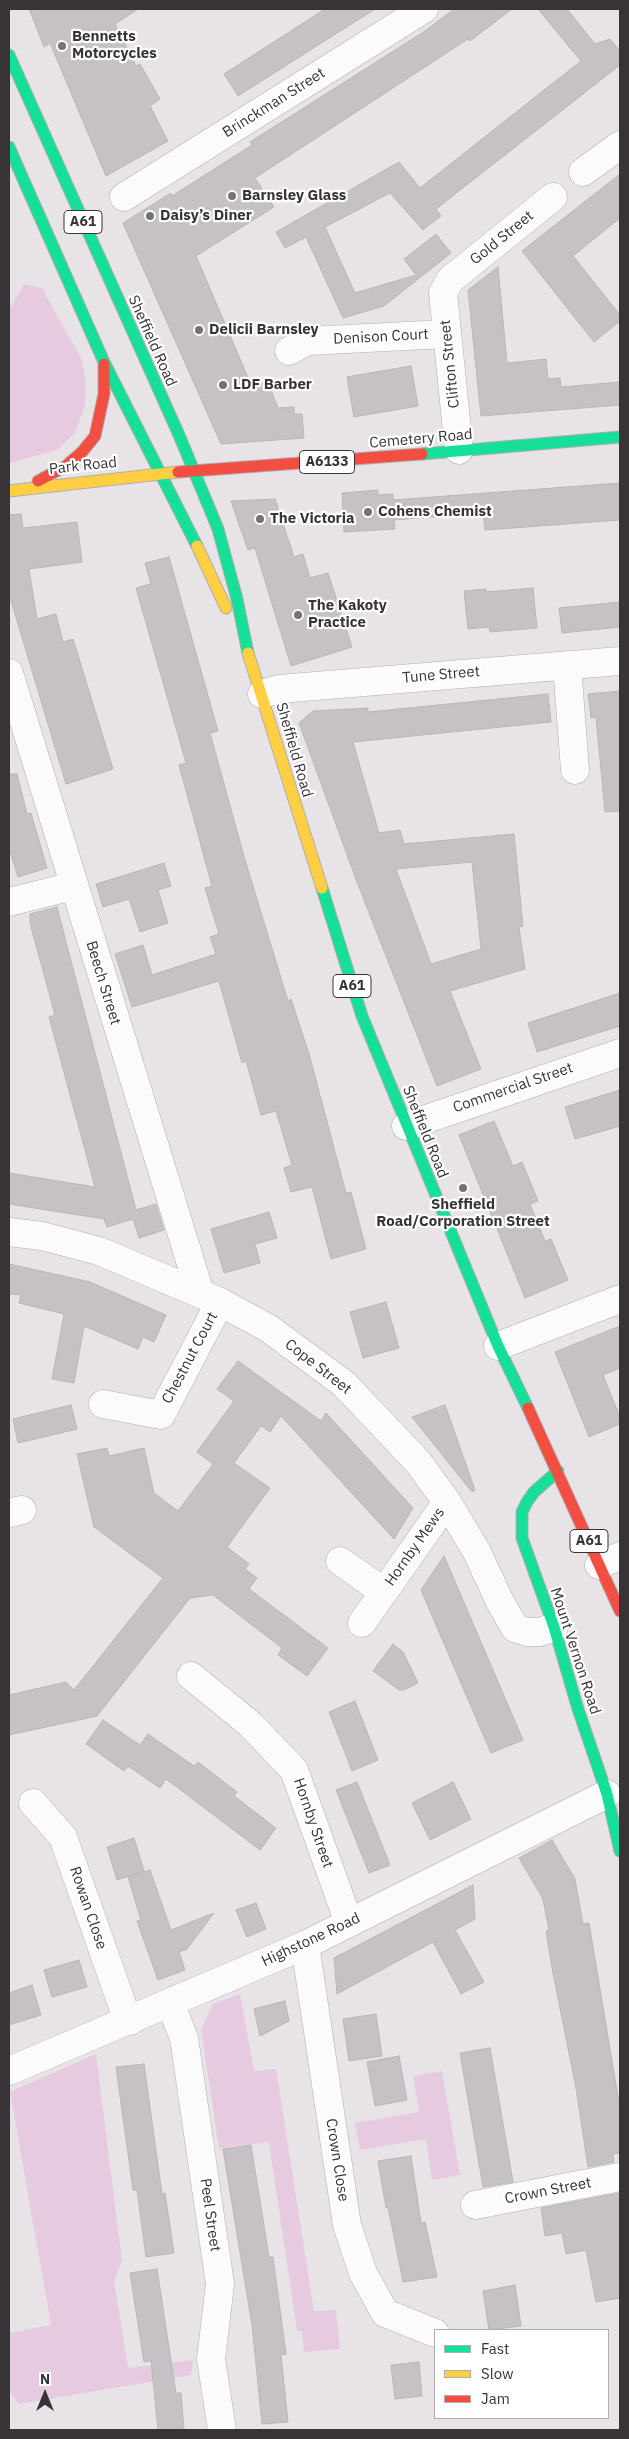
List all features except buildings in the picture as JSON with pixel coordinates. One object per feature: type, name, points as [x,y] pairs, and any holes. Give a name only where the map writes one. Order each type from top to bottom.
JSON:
[{"type":"main road","name":"Sheffield Road","points":[[9,54],[194,470],[218,529],[237,599],[246,647]]},
{"type":"main road","name":"Sheffield Road","points":[[9,147],[104,362],[246,647],[362,1016],[498,1346],[558,1471],[610,1560],[620,1611]]},
{"type":"main road","name":"A6133","points":[[26,487],[66,466],[95,436],[99,425],[104,394],[104,362]]},
{"type":"main road","name":"Cemetery Road","points":[[194,470],[287,465],[620,437]]},
{"type":"main road","name":"A6133","points":[[161,474],[194,470]]},
{"type":"main road","name":"Park Road","points":[[9,491],[26,487],[161,474]]},
{"type":"main road","name":"Mount Vernon Road","points":[[558,1471],[534,1492],[527,1502],[522,1512],[522,1538],[535,1579],[554,1627],[578,1709],[607,1794],[620,1851]]},
{"type":"street","name":"Brinckman Street","points":[[124,197],[424,9]]},
{"type":"street","points":[[582,172],[620,145]]},
{"type":"street","name":"Gold Street","points":[[450,280],[553,197]]},
{"type":"street","name":"Clifton Street","points":[[450,280],[443,293],[459,450]]},
{"type":"street","name":"Denison Court","points":[[290,351],[307,341],[446,334]]},
{"type":"street","name":"Tune Street","points":[[262,694],[279,689],[620,661]]},
{"type":"street","points":[[567,665],[575,770]]},
{"type":"street","name":"Beech Street","points":[[9,673],[73,886],[210,1297]]},
{"type":"street","points":[[9,902],[73,886]]},
{"type":"street","name":"Commercial Street","points":[[406,1126],[620,1053]]},
{"type":"street","name":"Cope Street","points":[[9,1232],[42,1236],[99,1251],[210,1297],[268,1328],[344,1384],[418,1462],[447,1502],[477,1552],[499,1600],[515,1628],[527,1632],[540,1632],[554,1627]]},
{"type":"street","name":"Chestnut Court","points":[[103,1404],[160,1415],[210,1297]]},
{"type":"street","points":[[498,1346],[620,1299]]},
{"type":"street","name":"Hornby Mews","points":[[362,1623],[447,1502]]},
{"type":"street","name":"Hornby Mews","points":[[340,1561],[384,1592]]},
{"type":"street","name":"Hornby Street","points":[[191,1676],[250,1724],[294,1770],[349,1923]]},
{"type":"street","name":"Highstone Road","points":[[9,2071],[305,1945],[607,1794]]},
{"type":"street","name":"Rowan Close","points":[[33,1803],[63,1837],[130,2021]]},
{"type":"street","name":"Crown Close","points":[[305,1945],[347,2225],[360,2265],[385,2313],[434,2333]]},
{"type":"street","name":"Peel Street","points":[[170,2003],[184,2038],[220,2284],[211,2359],[222,2430]]},
{"type":"street","name":"Crown Street","points":[[475,2205],[620,2177]]},
{"type":"shaded area","points":[[24,284],[42,288],[81,358],[86,381],[85,406],[75,433],[57,450],[9,463],[9,310]]},
{"type":"shaded area","points":[[240,1994],[254,2071],[276,2069],[314,2311],[336,2310],[340,2349],[304,2352],[302,2331],[297,2331],[269,2142],[219,2148],[201,2029],[213,2004]]},
{"type":"shaded area","points":[[96,2054],[122,2261],[114,2281],[128,2368],[193,2360],[191,2375],[19,2404],[9,2391],[9,2333],[51,2325],[10,2092]]},
{"type":"shaded area","points":[[442,2071],[460,2175],[432,2180],[426,2139],[360,2150],[355,2123],[419,2112],[413,2076]]},
{"type":"traffic: fast","points":[[9,55],[179,435],[218,529],[237,599],[248,653]]},
{"type":"traffic: fast","points":[[9,147],[104,362],[197,546]]},
{"type":"traffic: fast","points":[[422,454],[620,437]]},
{"type":"traffic: fast","points":[[322,888],[362,1016],[498,1346],[528,1408]]},
{"type":"traffic: fast","points":[[558,1471],[534,1492],[527,1502],[522,1512],[522,1538],[554,1627],[578,1709],[607,1794],[620,1851]]},
{"type":"traffic: slow","points":[[9,491],[178,472]]},
{"type":"traffic: slow","points":[[197,546],[226,608]]},
{"type":"traffic: slow","points":[[248,653],[322,888]]},
{"type":"traffic: jam","points":[[38,481],[66,466],[82,452],[95,436],[104,394],[104,364]]},
{"type":"traffic: jam","points":[[178,472],[422,454]]},
{"type":"traffic: jam","points":[[528,1408],[620,1611]]},
{"type":"place","name":"Bennetts Motorcycles","points":[[62,46]]},
{"type":"place","name":"Barnsley Glass","points":[[232,196]]},
{"type":"place","name":"Daisy’s Diner","points":[[150,216]]},
{"type":"place","name":"Delicii Barnsley","points":[[199,330]]},
{"type":"place","name":"LDF Barber","points":[[223,385]]},
{"type":"place","name":"Cohens Chemist","points":[[368,512]]},
{"type":"place","name":"The Victoria","points":[[260,519]]},
{"type":"place","name":"The Kakoty Practice","points":[[298,615]]},
{"type":"place","name":"Sheffield Road/Corporation Street","points":[[463,1188]]}]
